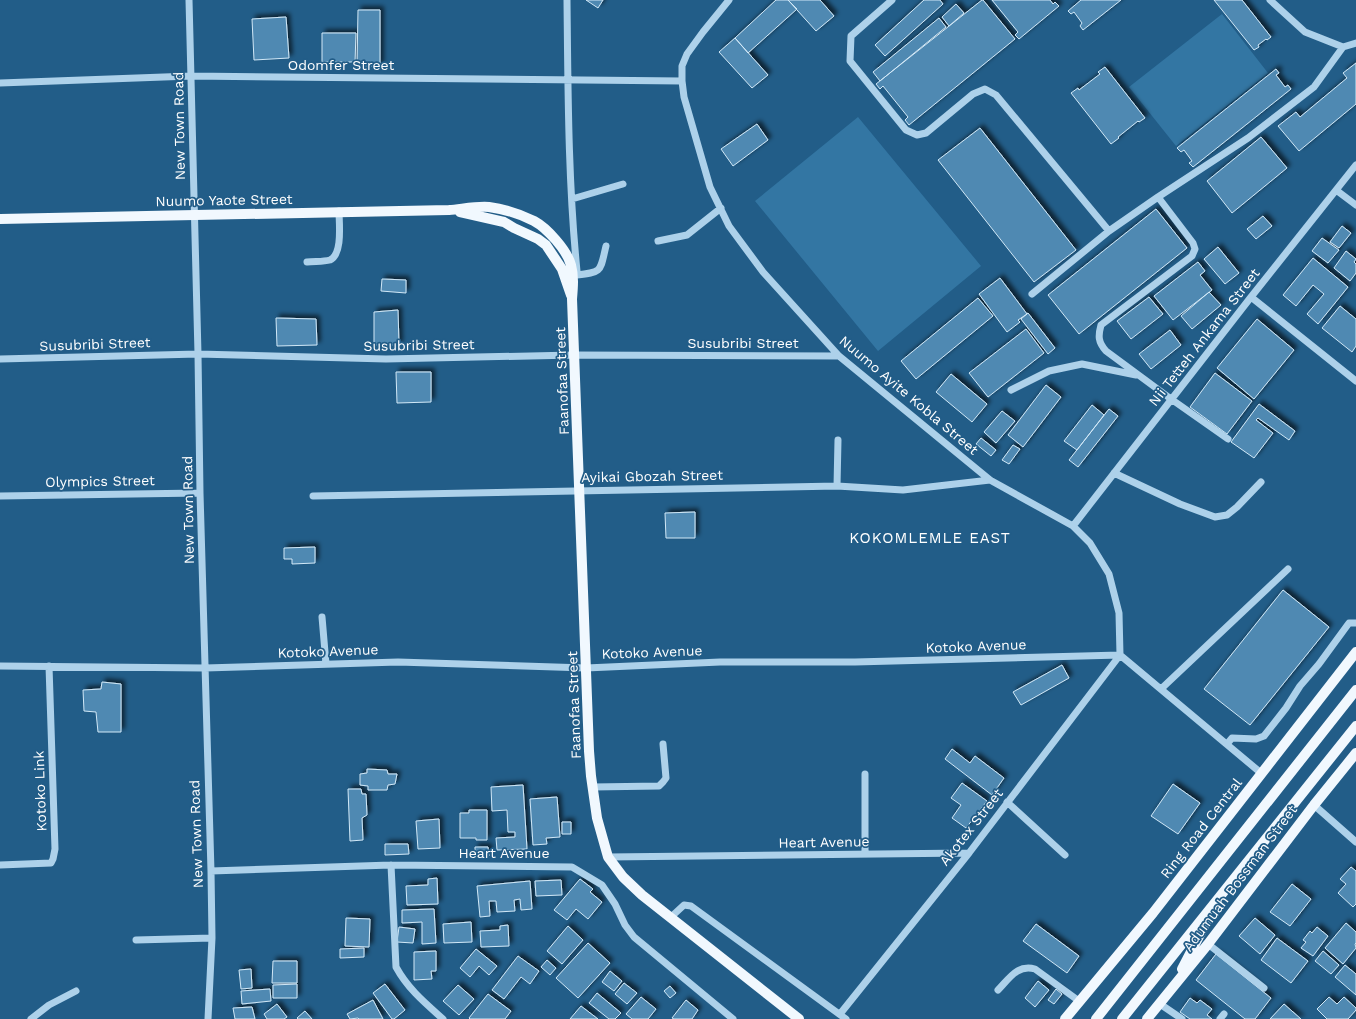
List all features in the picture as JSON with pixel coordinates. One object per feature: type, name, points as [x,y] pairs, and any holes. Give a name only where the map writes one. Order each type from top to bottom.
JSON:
[{"type":"main road","name":"Nuumo Yaote Street","points":[[0,218],[194,216],[339,211],[449,210],[488,207],[504,209],[534,221],[551,235],[562,247],[571,264],[575,277],[572,299]]},
{"type":"main road","name":"Nuumo Yaote Street","points":[[449,210],[504,222],[538,239],[546,245],[562,269],[572,299]]},
{"type":"main road","name":"Faanofaa Street","points":[[572,299],[589,751],[597,818],[608,857],[623,877],[642,894],[799,1019]]},
{"type":"main road","name":"Ring Road Central","points":[[1065,1019],[1149,918],[1356,652]]},
{"type":"main road","points":[[1096,1019],[1356,690]]},
{"type":"main road","points":[[1122,1019],[1356,726]]},
{"type":"main road","name":"Adumuah Bossman Street","points":[[1147,1019],[1208,944],[1314,805],[1356,753]]},
{"type":"main road","points":[[1169,992],[1226,889]]},
{"type":"street","name":"New Town Road","points":[[189,0],[200,493],[211,871],[212,938],[208,1019]]},
{"type":"street","points":[[567,0],[567,79],[575,277],[598,271],[606,246]]},
{"type":"street","name":"Nuumo Ayite Kobla Street","points":[[729,0],[687,54],[682,66],[684,97],[710,187],[729,226],[763,272],[839,356],[990,480],[1073,526],[1090,543],[1109,574],[1119,613],[1120,655]]},
{"type":"street","points":[[892,0],[851,36],[850,61],[906,130],[917,134],[926,133],[973,94],[985,89],[996,95],[1109,231]]},
{"type":"street","points":[[1270,0],[1305,32],[1343,47]]},
{"type":"street","points":[[1032,294],[1109,231],[1248,138],[1314,87],[1343,47],[1356,43]]},
{"type":"street","name":"Odomfer Street","points":[[0,83],[191,76],[682,81]]},
{"type":"street","name":"Nii Tetteh Ankama Street","points":[[1073,526],[1171,399],[1356,165]]},
{"type":"street","points":[[572,199],[623,184]]},
{"type":"street","points":[[1336,190],[1356,205]]},
{"type":"street","points":[[1158,197],[1192,242],[1195,249],[1192,256],[1101,325],[1098,337],[1101,345],[1106,351],[1228,439]]},
{"type":"street","points":[[658,241],[688,235],[721,208]]},
{"type":"street","points":[[307,262],[328,260],[336,255],[338,248],[339,211]]},
{"type":"street","points":[[1251,297],[1356,381]]},
{"type":"street","name":"Susubribi Street","points":[[0,360],[198,354],[386,359],[574,355],[839,356]]},
{"type":"street","points":[[1011,390],[1049,371],[1082,364],[1138,375]]},
{"type":"street","points":[[837,486],[838,440]]},
{"type":"street","points":[[1114,473],[1180,504],[1215,516],[1227,515],[1237,507],[1261,482]]},
{"type":"street","name":"Ayikai Gbozah Street","points":[[313,496],[837,486],[903,490],[990,480]]},
{"type":"street","name":"Olympics Street","points":[[0,496],[200,493]]},
{"type":"street","points":[[1161,689],[1288,569]]},
{"type":"street","points":[[322,617],[326,664]]},
{"type":"street","points":[[1226,744],[1232,738],[1256,739],[1264,736],[1286,708],[1300,686],[1319,664],[1350,623],[1356,623]]},
{"type":"street","points":[[1120,655],[1261,773]]},
{"type":"street","name":"Kotoko Avenue","points":[[0,666],[205,668],[398,662],[586,668],[720,662],[855,662],[1120,655]]},
{"type":"street","name":"Akotex Street","points":[[840,1014],[969,853],[1120,655]]},
{"type":"street","name":"Kotoko Link","points":[[0,866],[51,862],[54,855],[55,841],[49,666]]},
{"type":"street","points":[[593,787],[659,786],[666,778],[663,744]]},
{"type":"street","points":[[865,774],[866,854]]},
{"type":"street","points":[[1007,802],[1065,855]]},
{"type":"street","points":[[1314,805],[1356,842]]},
{"type":"street","name":"Heart Avenue","points":[[608,857],[969,853]]},
{"type":"street","points":[[391,865],[396,967],[403,979],[417,996],[443,1019]]},
{"type":"street","name":"Heart Avenue","points":[[211,871],[391,865],[572,867],[602,885],[615,904],[625,926],[634,937],[732,1019]]},
{"type":"street","points":[[670,917],[684,905],[691,906],[846,1019]]},
{"type":"street","points":[[136,940],[212,938]]},
{"type":"street","points":[[1208,944],[1264,988]]},
{"type":"street","points":[[998,990],[1017,970],[1027,967],[1035,969],[1079,1001]]},
{"type":"street","points":[[31,1019],[50,1005],[76,991]]},
{"type":"street","points":[[1160,1004],[1182,1019]]},
{"type":"shaded area","points":[[1222,14],[1268,73],[1176,146],[1129,87]]},
{"type":"shaded area","points":[[858,117],[981,266],[878,351],[755,201]]},
{"type":"building","points":[[586,0],[603,0],[598,8]]},
{"type":"building","points":[[776,0],[788,0],[797,9],[748,53],[735,38]]},
{"type":"building","points":[[788,0],[820,0],[834,16],[816,31]]},
{"type":"building","points":[[924,0],[940,0],[943,4],[885,56],[875,45]]},
{"type":"building","points":[[982,0],[1015,39],[909,125],[905,120],[908,117],[883,86],[880,89],[876,84]]},
{"type":"building","points":[[992,0],[1050,0],[1053,4],[1055,2],[1059,6],[1019,39],[1015,35],[1018,32]]},
{"type":"building","points":[[1081,0],[1121,0],[1083,30],[1080,26],[1082,23],[1074,12],[1071,14],[1068,11]]},
{"type":"building","points":[[1214,0],[1242,0],[1271,37],[1258,45],[1259,47],[1254,50]]},
{"type":"building","points":[[956,4],[964,13],[949,26],[942,17]]},
{"type":"building","points":[[358,10],[380,10],[380,66],[357,66]]},
{"type":"building","points":[[286,17],[289,58],[254,60],[252,19]]},
{"type":"building","points":[[939,18],[946,27],[880,81],[873,72]]},
{"type":"building","points":[[322,33],[356,33],[355,62],[322,62]]},
{"type":"building","points":[[735,38],[768,75],[752,88],[719,52]]},
{"type":"building","points":[[1356,63],[1356,104],[1299,151],[1278,126],[1296,112],[1300,117],[1347,78],[1343,73]]},
{"type":"building","points":[[1105,67],[1145,118],[1139,122],[1138,121],[1111,144],[1071,93],[1078,88],[1079,90],[1100,74],[1098,72]]},
{"type":"building","points":[[1276,69],[1279,73],[1276,75],[1285,87],[1288,85],[1291,89],[1193,167],[1189,163],[1192,161],[1184,150],[1181,152],[1177,148]]},
{"type":"building","points":[[757,124],[768,140],[733,166],[721,149]]},
{"type":"building","points":[[980,128],[1076,250],[1034,282],[938,160]]},
{"type":"building","points":[[1261,137],[1287,168],[1232,213],[1207,181]]},
{"type":"building","points":[[1156,209],[1187,248],[1079,334],[1048,295]]},
{"type":"building","points":[[1263,216],[1272,226],[1256,239],[1247,229]]},
{"type":"building","points":[[1342,226],[1351,233],[1339,248],[1330,242]]},
{"type":"building","points":[[1322,238],[1339,250],[1328,263],[1312,251]]},
{"type":"building","points":[[1218,247],[1239,273],[1225,284],[1204,259]]},
{"type":"building","points":[[1346,251],[1356,259],[1354,262],[1356,264],[1356,273],[1350,281],[1334,268]]},
{"type":"building","points":[[1313,258],[1348,287],[1318,324],[1307,314],[1324,294],[1313,285],[1296,306],[1283,295]]},
{"type":"building","points":[[1198,262],[1205,271],[1200,275],[1212,290],[1173,320],[1154,296]]},
{"type":"building","points":[[1000,278],[1027,314],[1018,320],[1020,322],[1007,332],[979,294]]},
{"type":"building","points":[[382,279],[406,280],[406,293],[381,291]]},
{"type":"building","points":[[1209,292],[1221,305],[1192,329],[1181,316]]},
{"type":"building","points":[[1149,297],[1163,314],[1131,339],[1117,321]]},
{"type":"building","points":[[978,298],[993,316],[916,379],[901,361]]},
{"type":"building","points":[[1340,306],[1356,319],[1356,346],[1352,352],[1322,328]]},
{"type":"building","points":[[398,310],[399,345],[374,345],[374,312]]},
{"type":"building","points":[[1028,313],[1055,348],[1048,354],[1021,319]]},
{"type":"building","points":[[276,318],[316,319],[317,345],[277,346]]},
{"type":"building","points":[[1257,319],[1294,350],[1254,399],[1217,368]]},
{"type":"building","points":[[1026,329],[1044,353],[988,397],[969,373]]},
{"type":"building","points":[[1170,330],[1181,345],[1151,369],[1139,354]]},
{"type":"building","points":[[396,372],[431,372],[431,402],[397,403]]},
{"type":"building","points":[[1215,373],[1252,401],[1227,434],[1190,407]]},
{"type":"building","points":[[951,374],[987,404],[972,422],[936,392]]},
{"type":"building","points":[[1046,385],[1061,397],[1023,447],[1008,435]]},
{"type":"building","points":[[1259,404],[1295,431],[1289,440],[1258,418],[1256,420],[1273,433],[1254,458],[1231,442]]},
{"type":"building","points":[[1092,405],[1104,415],[1077,450],[1064,441]]},
{"type":"building","points":[[1109,409],[1118,416],[1078,467],[1069,460]]},
{"type":"building","points":[[1002,411],[1015,421],[996,443],[984,432]]},
{"type":"building","points":[[981,438],[996,450],[991,456],[976,444]]},
{"type":"building","points":[[1013,445],[1020,449],[1009,464],[1002,460]]},
{"type":"building","points":[[695,512],[695,538],[666,538],[665,513]]},
{"type":"building","points":[[315,547],[315,563],[292,564],[292,559],[284,559],[284,548]]},
{"type":"building","points":[[1283,590],[1329,627],[1250,725],[1204,689]]},
{"type":"building","points":[[1062,665],[1069,678],[1021,705],[1013,692]]},
{"type":"building","points":[[102,682],[121,684],[121,732],[98,732],[96,712],[84,711],[83,690],[101,689]]},
{"type":"building","points":[[952,749],[970,763],[975,756],[1004,778],[992,795],[945,759]]},
{"type":"building","points":[[367,769],[387,770],[388,774],[397,774],[395,784],[388,785],[387,790],[368,790],[368,786],[360,785],[360,774],[367,773]]},
{"type":"building","points":[[962,783],[987,801],[966,828],[952,818],[961,805],[951,798]]},
{"type":"building","points":[[1173,784],[1200,803],[1178,834],[1151,816]]},
{"type":"building","points":[[523,785],[527,849],[497,850],[496,838],[515,837],[515,832],[508,832],[507,810],[492,811],[491,787]]},
{"type":"building","points":[[348,789],[361,789],[362,794],[366,794],[367,815],[362,818],[363,840],[350,841]]},
{"type":"building","points":[[557,797],[560,837],[546,838],[547,844],[533,845],[530,799]]},
{"type":"building","points":[[469,810],[487,810],[487,840],[460,838],[460,813],[469,813]]},
{"type":"building","points":[[439,819],[440,848],[418,849],[416,821]]},
{"type":"building","points":[[562,822],[571,822],[571,834],[562,834]]},
{"type":"building","points":[[385,844],[408,844],[409,854],[385,855]]},
{"type":"building","points":[[475,847],[488,847],[489,856],[475,856]]},
{"type":"building","points":[[1351,867],[1356,871],[1356,904],[1353,907],[1338,893],[1346,884],[1340,879]]},
{"type":"building","points":[[437,878],[438,904],[407,905],[406,886],[428,885],[428,879]]},
{"type":"building","points":[[580,879],[593,889],[590,892],[602,902],[588,919],[576,909],[567,920],[554,910]]},
{"type":"building","points":[[561,880],[562,895],[536,896],[535,881]]},
{"type":"building","points":[[530,881],[532,909],[521,910],[520,899],[514,900],[515,911],[497,912],[496,901],[489,901],[490,916],[480,917],[477,886]]},
{"type":"building","points":[[1292,884],[1311,899],[1290,926],[1270,912]]},
{"type":"building","points":[[434,909],[436,943],[422,944],[422,922],[402,923],[402,910]]},
{"type":"building","points":[[346,918],[370,919],[369,947],[345,946]]},
{"type":"building","points":[[1255,918],[1275,935],[1260,954],[1239,936]]},
{"type":"building","points":[[471,922],[472,942],[444,943],[443,924]]},
{"type":"building","points":[[1346,923],[1356,932],[1356,948],[1343,964],[1325,948]]},
{"type":"building","points":[[1036,924],[1079,956],[1067,973],[1023,941]]},
{"type":"building","points":[[508,925],[509,946],[481,947],[480,931],[500,930],[500,926]]},
{"type":"building","points":[[568,926],[583,940],[562,964],[547,951]]},
{"type":"building","points":[[399,927],[415,929],[413,943],[397,942]]},
{"type":"building","points":[[1317,927],[1328,936],[1313,956],[1301,948],[1306,942],[1303,940],[1310,931],[1312,933]]},
{"type":"building","points":[[1277,938],[1308,961],[1291,983],[1261,960]]},
{"type":"building","points":[[588,943],[610,963],[578,998],[556,978]]},
{"type":"building","points":[[364,948],[364,957],[340,958],[340,949]]},
{"type":"building","points":[[476,949],[497,966],[489,975],[479,966],[470,977],[460,968]]},
{"type":"building","points":[[436,951],[436,971],[431,971],[432,979],[414,980],[414,952]]},
{"type":"building","points":[[1323,951],[1339,965],[1331,974],[1315,961]]},
{"type":"building","points":[[1216,954],[1271,998],[1255,1019],[1245,1019],[1196,980]]},
{"type":"building","points":[[518,956],[539,971],[530,984],[521,977],[504,999],[492,990]]},
{"type":"building","points":[[547,960],[556,968],[550,975],[541,967]]},
{"type":"building","points":[[273,961],[297,961],[297,983],[272,983]]},
{"type":"building","points":[[1345,965],[1356,974],[1356,995],[1335,977]]},
{"type":"building","points":[[251,969],[252,988],[241,989],[239,970]]},
{"type":"building","points":[[610,971],[622,981],[614,991],[602,982]]},
{"type":"building","points":[[1038,981],[1049,990],[1035,1007],[1025,998]]},
{"type":"building","points":[[624,983],[637,993],[627,1004],[615,994]]},
{"type":"building","points":[[297,984],[297,998],[273,998],[273,985]]},
{"type":"building","points":[[385,984],[405,1010],[394,1019],[392,1019],[373,993]]},
{"type":"building","points":[[458,985],[474,999],[459,1015],[443,1001]]},
{"type":"building","points":[[670,986],[676,993],[670,998],[664,991]]},
{"type":"building","points":[[270,989],[271,1001],[242,1004],[241,991]]},
{"type":"building","points":[[1056,989],[1062,994],[1054,1004],[1048,1000]]},
{"type":"building","points":[[597,993],[621,1013],[615,1019],[609,1019],[589,1003]]},
{"type":"building","points":[[488,994],[511,1011],[505,1019],[470,1019],[469,1018]]},
{"type":"building","points":[[641,997],[656,1009],[648,1019],[632,1019],[626,1014]]},
{"type":"building","points":[[1329,997],[1337,1004],[1344,997],[1356,1008],[1356,1010],[1348,1019],[1327,1019],[1317,1009]]},
{"type":"building","points":[[1190,998],[1197,1003],[1200,1000],[1212,1009],[1207,1015],[1212,1019],[1190,1019],[1180,1012]]},
{"type":"building","points":[[373,1000],[383,1019],[350,1019],[347,1014]]},
{"type":"building","points":[[686,1000],[698,1010],[692,1019],[672,1018]]},
{"type":"building","points":[[277,1004],[287,1017],[284,1019],[267,1019],[264,1014]]},
{"type":"building","points":[[1284,1004],[1301,1019],[1270,1019]]},
{"type":"building","points":[[581,1006],[598,1019],[570,1019]]},
{"type":"building","points":[[252,1007],[255,1019],[235,1019],[233,1008]]},
{"type":"building","points":[[305,1011],[312,1019],[297,1018]]},
{"type":"district","name":"KOKOMLEMLE EAST","points":[[930,538]]}]
